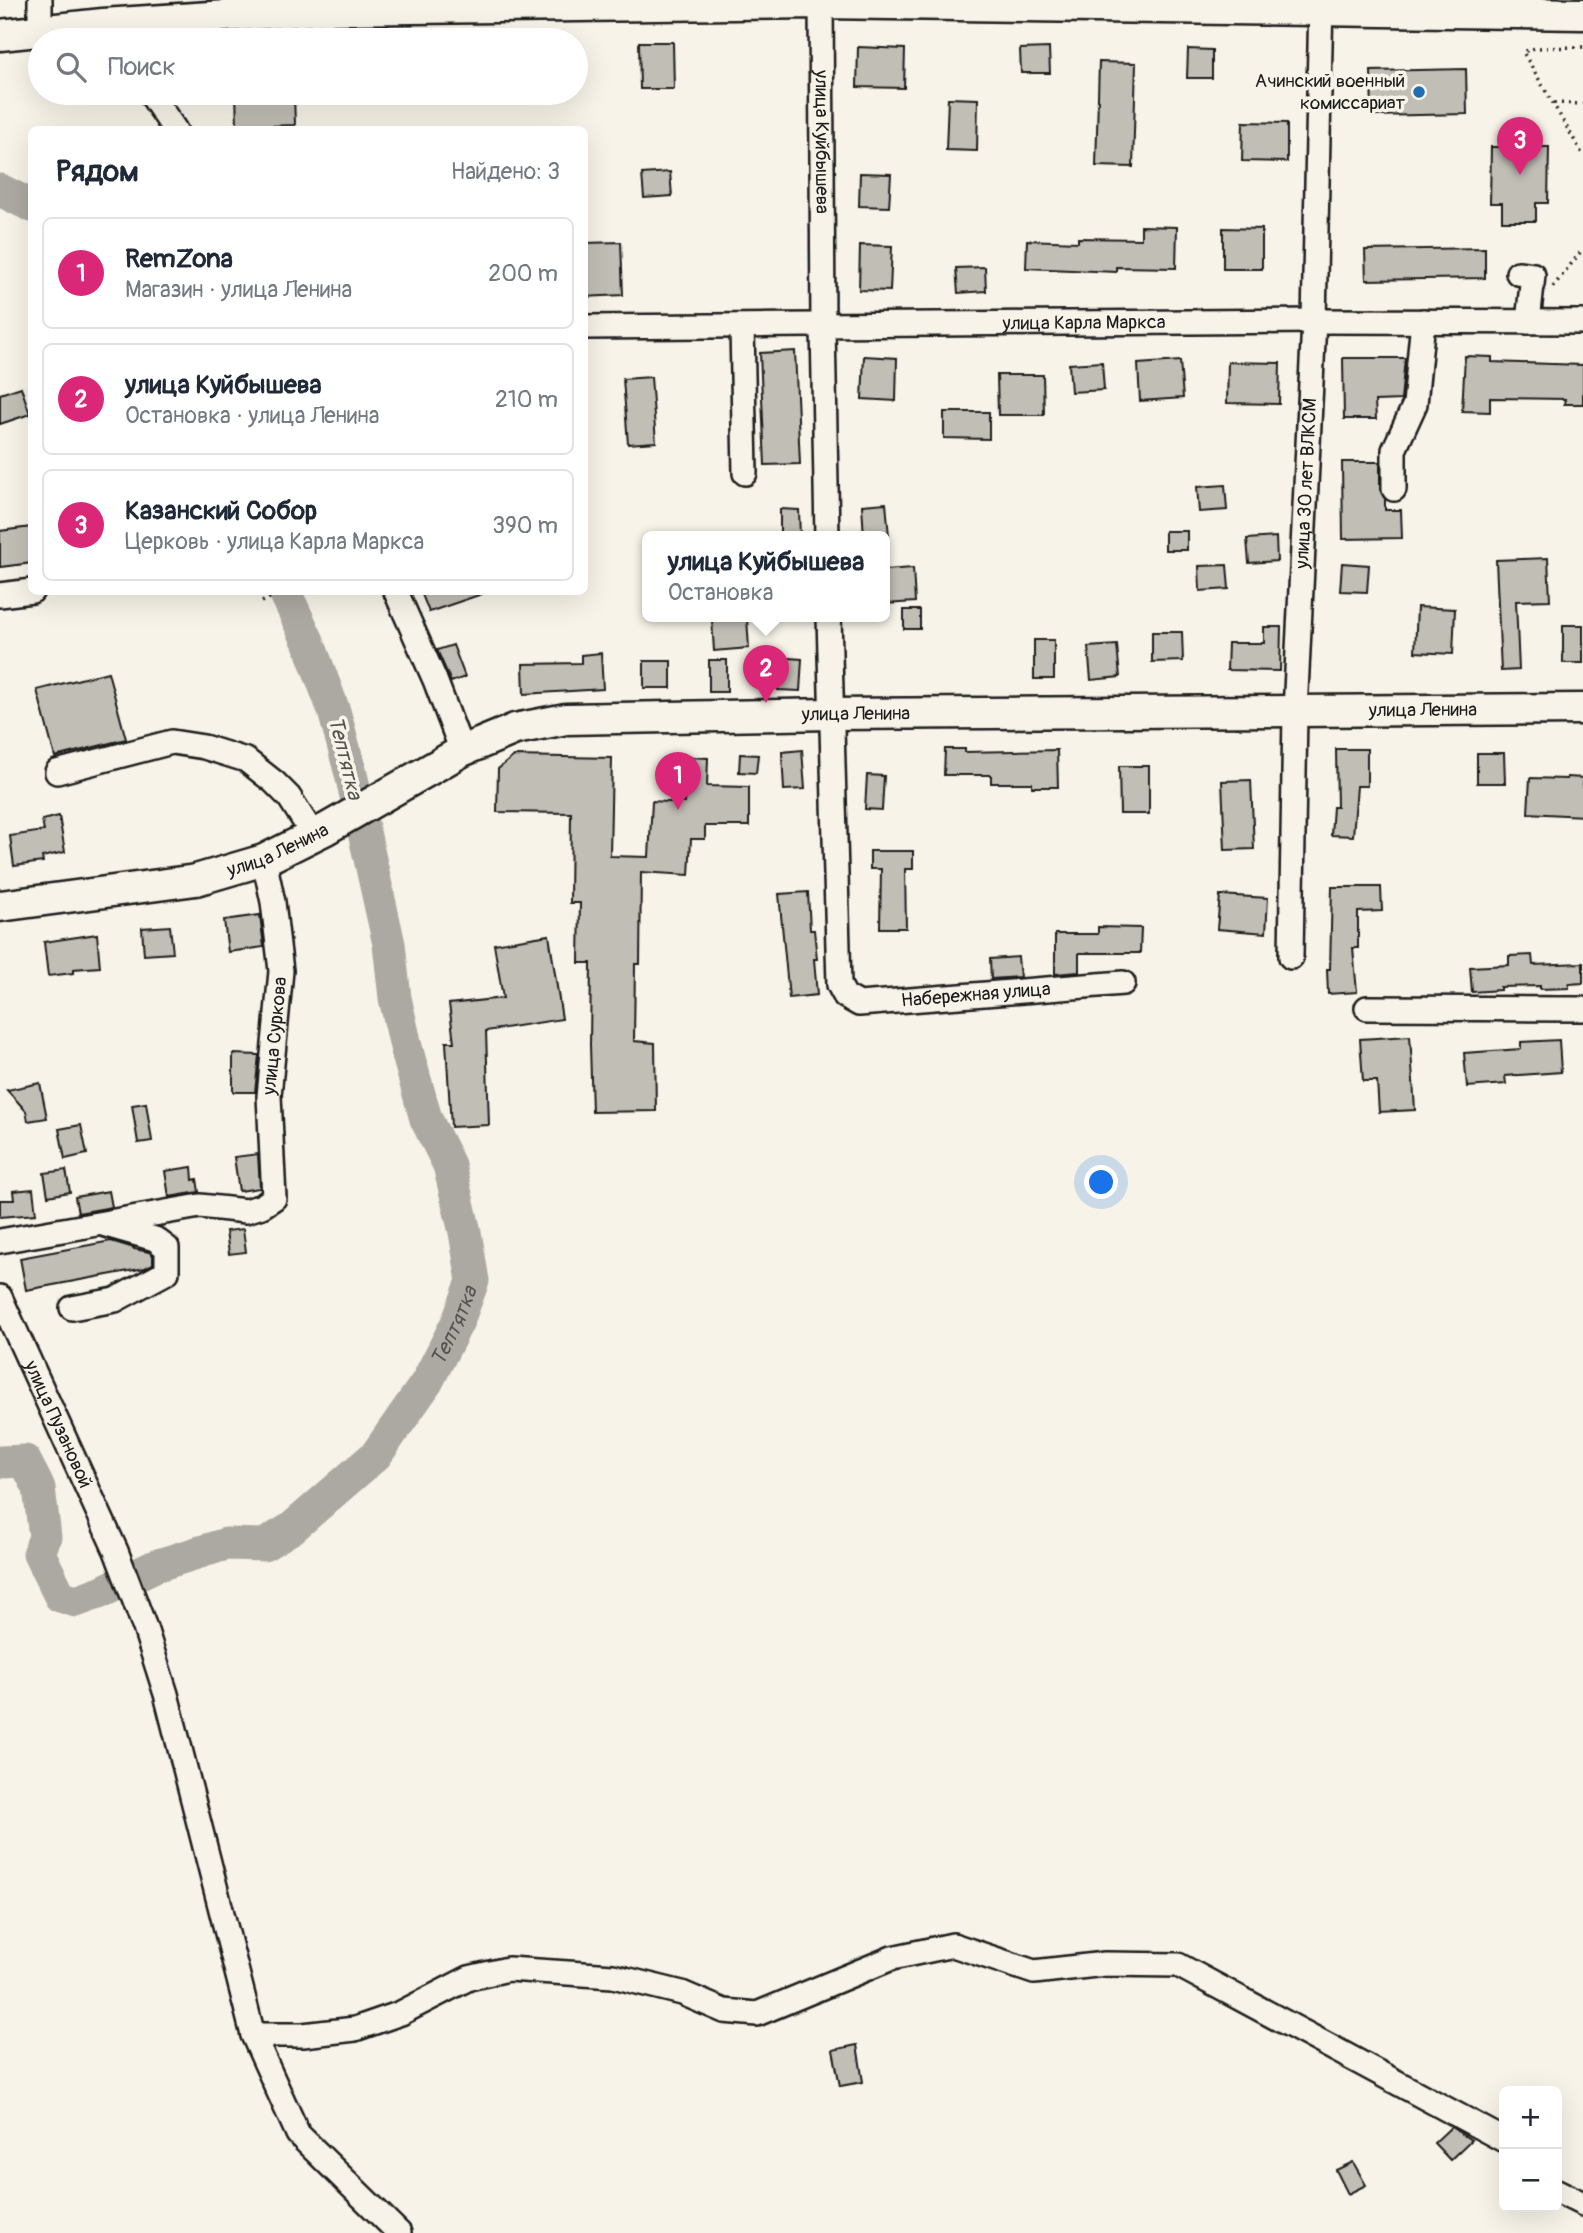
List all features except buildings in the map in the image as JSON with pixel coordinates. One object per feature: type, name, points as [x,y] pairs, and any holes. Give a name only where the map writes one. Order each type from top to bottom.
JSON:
[{"type":"main road","points":[[142,28],[330,5],[821,2],[1321,5],[1583,14]]},
{"type":"main road","points":[[0,35],[40,15],[93,28]]},
{"type":"main road","name":"улица Ленина","points":[[0,906],[196,880],[264,860],[320,832],[462,751],[515,729],[566,719],[1583,709]]},
{"type":"street","name":"улица Куйбышева","points":[[821,2],[827,531]]},
{"type":"street","name":"улица 30 лет ВЛКСМ","points":[[1291,957],[1295,712],[1314,321],[1321,5]]},
{"type":"street","points":[[158,105],[172,126]]},
{"type":"street","points":[[1518,273],[1533,275],[1536,321]]},
{"type":"street","name":"улица Карла Маркса","points":[[588,327],[1314,321],[1583,322]]},
{"type":"street","points":[[1394,489],[1394,450],[1415,404],[1423,321]]},
{"type":"street","points":[[742,327],[745,473]]},
{"type":"street","points":[[0,595],[28,592]]},
{"type":"street","points":[[397,595],[435,680],[462,751]]},
{"type":"street","points":[[829,622],[831,715]]},
{"type":"street","name":"Набережная улица","points":[[831,715],[839,985],[845,996],[859,1003],[1123,983]]},
{"type":"street","points":[[57,772],[172,742],[204,747],[246,760],[274,782],[320,832]]},
{"type":"street","name":"улица Суркова","points":[[99,1223],[200,1206],[246,1211],[274,1198],[269,1096],[281,971],[273,902],[264,860]]},
{"type":"street","points":[[1367,1008],[1583,1009]]},
{"type":"street","points":[[0,1241],[99,1223],[155,1239],[167,1248],[167,1272],[115,1300],[72,1308]]},
{"type":"street","name":"улица Пузановой","points":[[0,1297],[116,1551],[145,1628],[166,1694],[253,2035],[298,2134],[399,2233]]},
{"type":"street","points":[[253,2035],[303,2035],[355,2029],[401,2013],[469,1978],[508,1969],[613,1976],[682,1993],[724,2011],[757,2014],[892,1958],[953,1945],[1034,1972],[1105,1964],[1178,1965],[1499,2137]]},
{"type":"street","points":[[1562,2194],[1583,2204]]},
{"type":"path","points":[[1583,47],[1535,48],[1523,52],[1583,155]]},
{"type":"path","points":[[1553,103],[1583,104]]},
{"type":"path","points":[[1536,321],[1556,281],[1583,249]]},
{"type":"path","points":[[262,602],[275,595]]},
{"type":"waterway","name":"Тептятка","points":[[0,190],[28,204]]},
{"type":"waterway","name":"Тептятка","points":[[0,1462],[25,1461],[39,1488],[45,1537],[39,1553],[60,1596],[76,1601],[155,1566],[226,1544],[264,1545],[292,1528],[376,1455],[427,1382],[458,1321],[473,1281],[449,1165],[426,1119],[407,1051],[395,998],[389,944],[334,711],[308,641],[286,595]]},
{"type":"place","name":"Ачинский военный комиссариат","points":[[1419,92]]},
{"type":"place","name":"Казанский Собор","points":[[1520,175]]},
{"type":"place","name":"улица Куйбышева","points":[[766,703]]},
{"type":"place","name":"RemZona","points":[[678,810]]}]
